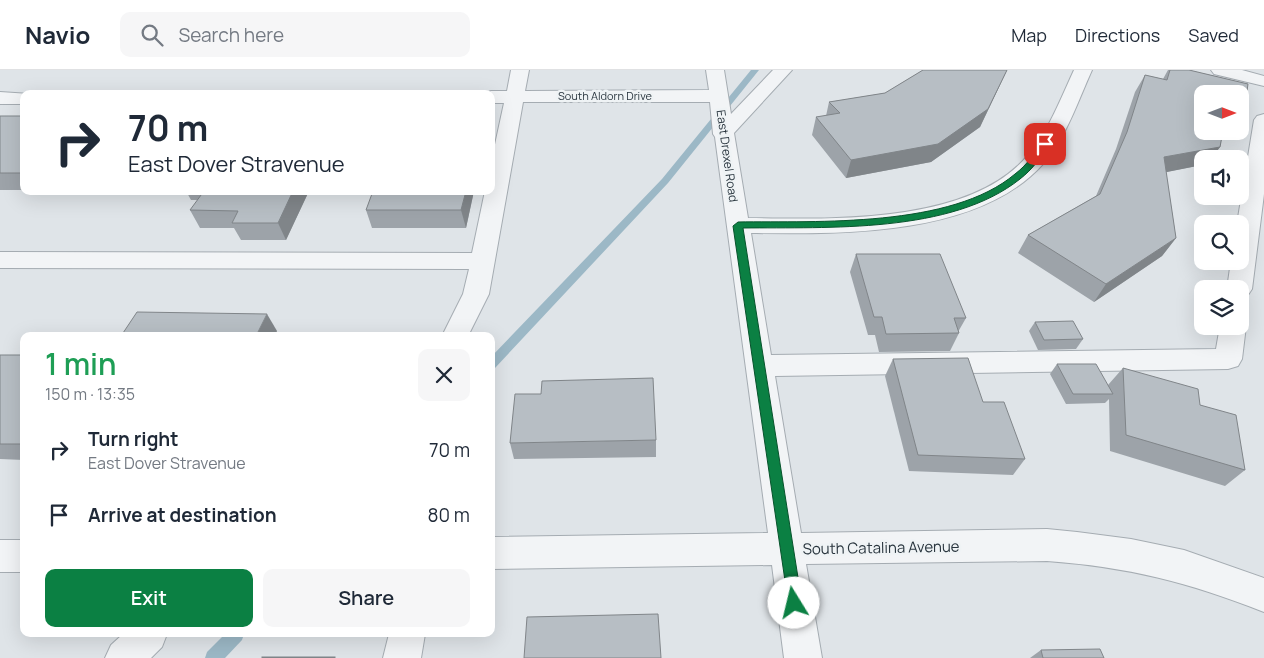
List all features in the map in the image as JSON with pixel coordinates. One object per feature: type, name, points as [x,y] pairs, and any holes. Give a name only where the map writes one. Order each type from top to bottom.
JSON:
[{"type":"street","points":[[457,332],[476,294],[520,70]]},
{"type":"street","name":"East Drexel Road","points":[[715,70],[723,134],[803,658]]},
{"type":"street","points":[[723,134],[783,70]]},
{"type":"street","points":[[738,226],[831,225],[898,220],[962,205],[995,192],[1018,177],[1035,160],[1084,70]]},
{"type":"street","points":[[1220,70],[1264,81]]},
{"type":"street","name":"South Aldorn Drive","points":[[495,96],[719,96]]},
{"type":"street","points":[[0,98],[20,98]]},
{"type":"street","points":[[1240,280],[1264,120]]},
{"type":"street","points":[[0,260],[483,261]]},
{"type":"street","points":[[759,366],[1228,359],[1232,335]]},
{"type":"street","name":"South Catalina Avenue","points":[[495,553],[1047,545],[1094,548],[1144,556],[1198,569],[1264,595]]},
{"type":"street","points":[[0,556],[20,556]]},
{"type":"street","points":[[124,658],[146,637]]},
{"type":"street","points":[[402,658],[406,637]]},
{"type":"building","points":[[923,70],[1007,70],[988,109],[938,144],[851,160],[816,117],[840,113],[829,102],[885,93]]},
{"type":"building","points":[[1170,70],[1189,70],[1248,84],[1194,85],[1194,140],[1221,140],[1220,147],[1194,150],[1194,152],[1164,157],[1176,238],[1106,284],[1028,235],[1100,194],[1127,132],[1145,75],[1167,80]]},
{"type":"building","points":[[0,116],[20,116],[20,173],[0,173]]},
{"type":"building","points":[[201,195],[291,195],[278,223],[232,223],[238,211],[190,210]]},
{"type":"building","points":[[372,195],[465,195],[461,210],[366,210]]},
{"type":"building","points":[[856,254],[940,254],[966,318],[954,318],[959,333],[886,334],[882,317],[874,317]]},
{"type":"building","points":[[137,312],[267,314],[258,332],[124,332]]},
{"type":"building","points":[[1073,321],[1083,339],[1044,340],[1035,322]]},
{"type":"building","points":[[0,355],[20,355],[20,444],[0,444]]},
{"type":"building","points":[[968,358],[983,402],[1004,402],[1025,459],[918,455],[893,359]]},
{"type":"building","points":[[1057,364],[1096,364],[1113,394],[1073,394]]},
{"type":"building","points":[[1123,368],[1198,389],[1200,405],[1236,415],[1245,470],[1126,435]]},
{"type":"building","points":[[653,378],[656,440],[510,443],[515,394],[541,394],[542,381]]},
{"type":"building","points":[[658,614],[661,658],[524,658],[527,617]]},
{"type":"building","points":[[1100,649],[1104,658],[1043,658],[1041,650]]},
{"type":"building","points":[[335,657],[335,658],[262,658]]},
{"type":"waterway","points":[[495,361],[665,181],[755,70]]},
{"type":"waterway","points":[[213,658],[233,637]]},
{"type":"route","points":[[794,603],[738,226],[866,223],[898,220],[929,214],[962,205],[995,192],[1018,177],[1035,160],[1045,144]]}]
